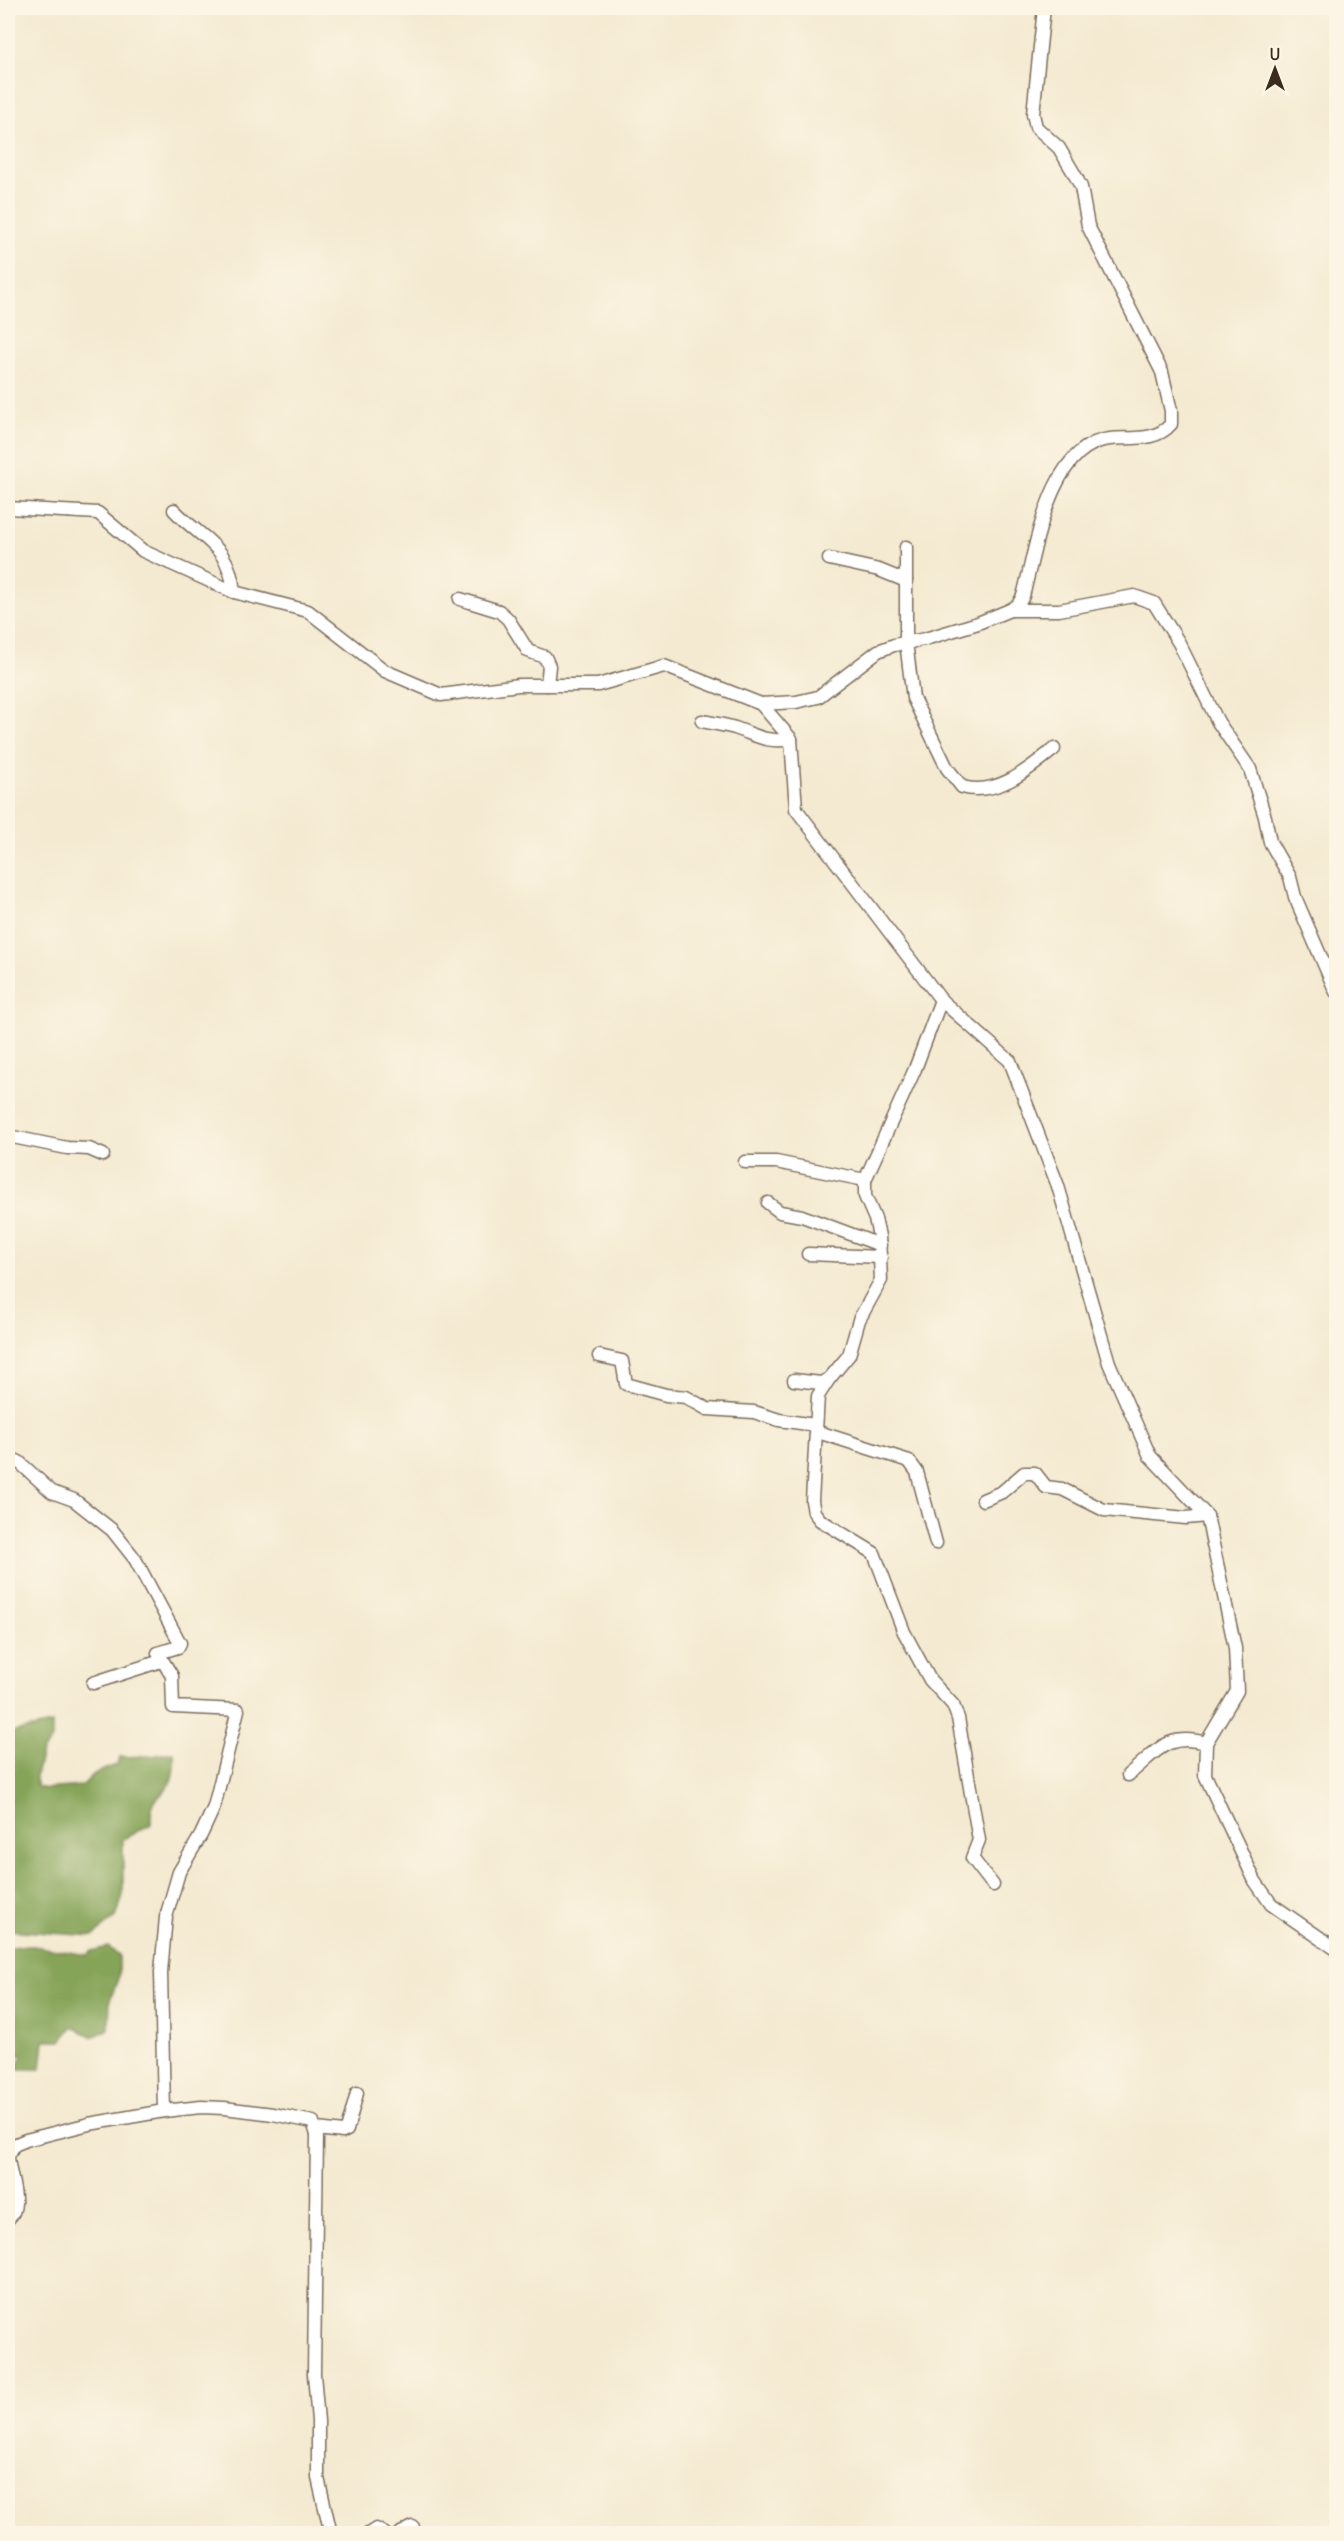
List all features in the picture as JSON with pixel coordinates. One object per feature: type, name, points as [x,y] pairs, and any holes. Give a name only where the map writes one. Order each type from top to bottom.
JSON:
[{"type":"street","points":[[8,508],[98,513],[143,551],[234,592],[308,611],[385,671],[441,695],[519,685],[598,685],[664,666],[760,704],[795,702],[818,698],[870,655],[894,645],[948,633],[1010,610],[1018,605],[1023,596],[1041,521],[1073,459],[1089,445],[1099,441],[1160,434],[1171,424],[1172,419],[1162,372],[1089,226],[1081,187],[1076,175],[1059,148],[1034,124],[1033,114],[1044,8]]},
{"type":"street","points":[[174,510],[223,554],[232,573],[234,592]]},
{"type":"street","points":[[906,547],[906,642],[912,692],[915,705],[947,768],[963,787],[980,788],[1012,779],[1054,749]]},
{"type":"street","points":[[829,559],[879,570],[906,581]]},
{"type":"street","points":[[1010,610],[1047,611],[1134,596],[1154,603],[1179,643],[1218,722],[1250,769],[1270,842],[1290,878],[1297,902],[1336,992]]},
{"type":"street","points":[[460,599],[487,606],[504,614],[528,651],[545,657],[549,666],[547,685]]},
{"type":"street","points":[[760,704],[791,739],[796,809],[941,1000],[1010,1060],[1058,1186],[1109,1364],[1150,1456],[1207,1516],[1235,1648],[1237,1691],[1206,1743],[1205,1775],[1256,1881],[1271,1904],[1336,1948]]},
{"type":"street","points":[[702,721],[737,729],[760,739],[775,742],[791,739]]},
{"type":"street","points":[[941,1000],[915,1069],[865,1180],[865,1196],[875,1219],[880,1251],[880,1280],[859,1320],[849,1356],[829,1378],[817,1399],[814,1512],[820,1520],[874,1553],[908,1640],[930,1680],[953,1705],[958,1718],[979,1840],[972,1858],[993,1885]]},
{"type":"street","points":[[8,1136],[67,1148],[89,1149],[103,1155]]},
{"type":"street","points":[[744,1162],[776,1162],[865,1180]]},
{"type":"street","points":[[768,1203],[780,1212],[802,1216],[880,1251]]},
{"type":"street","points":[[808,1254],[880,1251]]},
{"type":"street","points":[[599,1356],[622,1361],[626,1384],[629,1387],[686,1397],[707,1409],[754,1412],[815,1428],[909,1461],[917,1472],[936,1544]]},
{"type":"street","points":[[794,1380],[821,1383],[829,1378]]},
{"type":"street","points":[[8,1457],[19,1462],[52,1492],[78,1503],[112,1530],[130,1553],[180,1643],[178,1647],[158,1653],[172,1676],[173,1707],[238,1710],[214,1807],[201,1835],[179,1872],[166,1917],[161,1972],[164,2111]]},
{"type":"street","points":[[983,1500],[1002,1492],[1024,1473],[1035,1473],[1046,1487],[1062,1489],[1104,1510],[1186,1518],[1207,1516]]},
{"type":"street","points":[[93,1683],[161,1661]]},
{"type":"street","points":[[1128,1775],[1158,1749],[1176,1741],[1192,1739],[1206,1743]]},
{"type":"street","points":[[317,2129],[343,2132],[347,2130],[357,2093]]},
{"type":"street","points":[[8,2219],[14,2209],[8,2156],[14,2145],[89,2124],[164,2111],[207,2108],[273,2114],[313,2122],[317,2129],[314,2374],[318,2421],[317,2472],[332,2534]]},
{"type":"street","points":[[399,2534],[413,2527]]},
{"type":"street","points":[[368,2534],[376,2529],[385,2534]]},
{"type":"green space","points":[[52,1724],[52,1739],[42,1752],[36,1775],[36,1786],[44,1789],[82,1786],[94,1774],[116,1765],[120,1757],[152,1756],[174,1752],[172,1778],[153,1805],[151,1824],[123,1839],[123,1895],[117,1915],[94,1936],[8,1930],[8,1733]]},
{"type":"green space","points":[[33,1946],[87,1955],[92,1951],[108,1947],[119,1955],[119,1976],[110,2000],[109,2029],[93,2037],[72,2027],[61,2041],[44,2041],[41,2069],[17,2069],[22,2054],[8,2057],[8,1947]]}]
